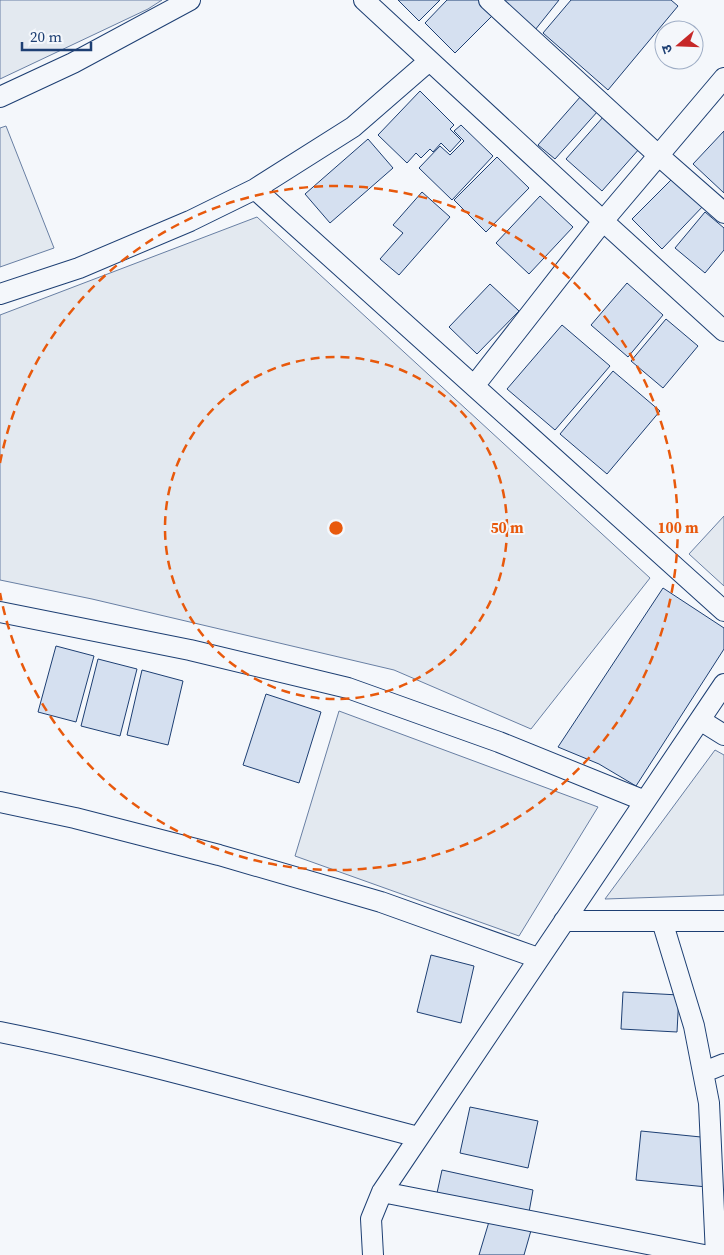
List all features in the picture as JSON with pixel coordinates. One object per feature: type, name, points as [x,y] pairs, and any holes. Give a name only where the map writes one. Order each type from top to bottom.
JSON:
[{"type":"street","points":[[0,96],[73,63],[190,0]]},
{"type":"street","points":[[364,0],[603,222],[724,331]]},
{"type":"street","points":[[489,0],[724,213]]},
{"type":"street","points":[[0,294],[79,268],[190,221],[256,189],[353,127],[429,61]]},
{"type":"street","points":[[474,386],[603,222],[724,78]]},
{"type":"street","points":[[256,189],[584,487],[724,610]]},
{"type":"street","points":[[0,612],[190,650],[348,688],[499,742],[644,801]]},
{"type":"street","points":[[373,1255],[371,1219],[382,1192],[724,684]]},
{"type":"street","points":[[700,720],[724,735]]},
{"type":"street","points":[[0,802],[74,818],[219,856],[381,902],[538,958]]},
{"type":"street","points":[[564,921],[724,921]]},
{"type":"street","points":[[662,921],[692,1018],[704,1072],[709,1103],[716,1255]]},
{"type":"street","points":[[0,1032],[41,1040],[181,1075],[418,1137]]},
{"type":"street","points":[[704,1072],[724,1064]]},
{"type":"street","points":[[382,1192],[704,1255]]},
{"type":"shaded area","points":[[0,0],[162,0],[148,9],[0,79]]},
{"type":"shaded area","points":[[6,126],[54,248],[0,267],[0,128]]},
{"type":"shaded area","points":[[257,217],[650,578],[531,729],[394,670],[92,599],[0,580],[0,315]]},
{"type":"shaded area","points":[[724,516],[724,586],[689,554]]},
{"type":"shaded area","points":[[339,711],[598,807],[519,936],[295,856]]},
{"type":"shaded area","points":[[715,750],[724,755],[724,895],[605,899]]},
{"type":"building","points":[[398,0],[440,0],[419,21]]},
{"type":"building","points":[[447,0],[480,0],[494,14],[455,53],[425,23]]},
{"type":"building","points":[[499,0],[559,0],[535,30]]},
{"type":"building","points":[[571,0],[671,0],[678,6],[666,20],[654,20],[654,35],[608,90],[543,33]]},
{"type":"building","points":[[420,91],[454,125],[450,129],[461,140],[450,152],[441,143],[433,152],[430,149],[421,158],[416,153],[407,163],[378,135]]},
{"type":"building","points":[[581,96],[598,111],[555,159],[538,145]]},
{"type":"building","points":[[604,116],[640,148],[602,191],[566,159]]},
{"type":"building","points":[[461,125],[493,156],[452,200],[419,168],[440,146],[450,155],[464,141],[454,131]]},
{"type":"building","points":[[724,131],[724,193],[693,164]]},
{"type":"building","points":[[368,139],[393,168],[330,223],[305,194]]},
{"type":"building","points":[[497,157],[529,188],[486,232],[454,200]]},
{"type":"building","points":[[676,175],[705,204],[662,249],[632,219]]},
{"type":"building","points":[[422,192],[450,217],[399,275],[380,259],[403,233],[393,225]]},
{"type":"building","points":[[540,196],[573,227],[529,274],[496,243]]},
{"type":"building","points":[[705,212],[724,228],[724,250],[705,273],[675,248]]},
{"type":"building","points":[[627,283],[663,315],[628,357],[591,325]]},
{"type":"building","points":[[490,284],[519,311],[477,354],[449,327]]},
{"type":"building","points":[[666,319],[698,346],[663,388],[631,361]]},
{"type":"building","points":[[562,325],[610,366],[555,430],[507,389]]},
{"type":"building","points":[[613,371],[660,411],[607,474],[560,434]]},
{"type":"building","points":[[663,588],[724,628],[724,649],[636,786],[599,764],[558,747]]},
{"type":"building","points":[[56,646],[94,656],[76,722],[38,712]]},
{"type":"building","points":[[98,659],[137,669],[120,736],[81,726]]},
{"type":"building","points":[[142,670],[183,681],[168,745],[127,735]]},
{"type":"building","points":[[266,694],[321,712],[299,783],[243,765]]},
{"type":"building","points":[[431,955],[474,966],[461,1023],[417,1012]]},
{"type":"building","points":[[623,992],[679,995],[677,1032],[621,1029]]},
{"type":"building","points":[[470,1107],[538,1121],[528,1168],[460,1153]]},
{"type":"building","points":[[641,1131],[701,1137],[707,1187],[636,1180]]},
{"type":"building","points":[[442,1170],[533,1190],[529,1212],[437,1193]]},
{"type":"building","points":[[491,1215],[532,1227],[524,1255],[479,1255]]}]
